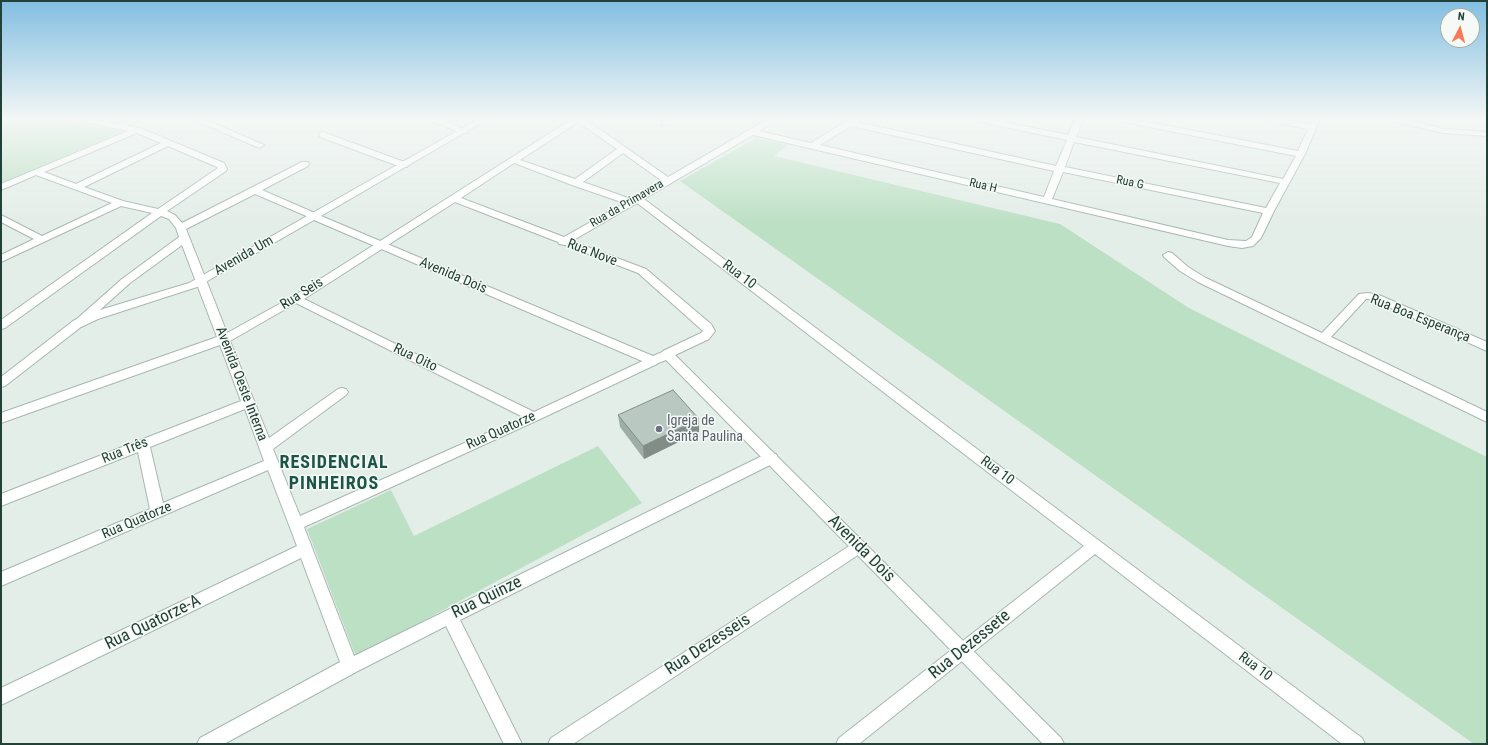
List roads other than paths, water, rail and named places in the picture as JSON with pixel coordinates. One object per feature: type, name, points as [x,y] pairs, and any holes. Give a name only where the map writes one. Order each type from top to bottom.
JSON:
[{"type":"street","points":[[1,187],[79,154]]},
{"type":"street","points":[[76,187],[145,154]]},
{"type":"street","points":[[1,325],[223,169],[221,165],[194,154]]},
{"type":"street","points":[[374,154],[404,165]]},
{"type":"street","name":"Avenida Um","points":[[1,383],[77,324],[94,316],[183,289],[201,281],[424,154]]},
{"type":"street","name":"Rua Seis","points":[[1,418],[224,339],[296,299],[523,154]]},
{"type":"street","points":[[575,182],[615,154]]},
{"type":"street","points":[[629,154],[668,181]]},
{"type":"street","name":"Rua da Primavera","points":[[563,242],[715,154]]},
{"type":"street","name":"Rua H","points":[[846,154],[1236,245],[1249,244],[1256,238],[1269,211]]},
{"type":"street","name":"Rua G","points":[[994,154],[1059,169],[1269,211]]},
{"type":"street","points":[[1047,201],[1065,154]]},
{"type":"street","points":[[1145,154],[1286,182]]},
{"type":"street","points":[[1269,211],[1301,154]]},
{"type":"street","name":"Rua 10","points":[[513,160],[575,182],[634,200],[1356,744]]},
{"type":"street","points":[[77,324],[182,233],[254,190],[305,164]]},
{"type":"street","points":[[35,172],[120,203],[160,212],[172,217],[182,233]]},
{"type":"street","name":"Avenida Dois","points":[[254,190],[652,361]]},
{"type":"street","name":"Rua Nove","points":[[453,198],[563,242],[642,271],[707,327],[708,334],[705,336]]},
{"type":"street","points":[[1,260],[120,203]]},
{"type":"street","points":[[1,218],[43,240]]},
{"type":"street","name":"Avenida Oeste Interna","points":[[182,233],[306,549],[350,666]]},
{"type":"street","points":[[1168,255],[1184,269],[1202,280],[1487,417]]},
{"type":"street","name":"Rua Boa Esperança","points":[[1323,339],[1363,296],[1368,296],[1375,297],[1487,347]]},
{"type":"street","name":"Rua Oito","points":[[296,299],[534,417]]},
{"type":"street","name":"Rua Quatorze","points":[[296,524],[534,417],[705,336]]},
{"type":"street","name":"Avenida Dois","points":[[667,354],[1055,744]]},
{"type":"street","points":[[266,447],[342,392]]},
{"type":"street","name":"Rua Três","points":[[1,500],[248,403]]},
{"type":"street","points":[[143,444],[158,512]]},
{"type":"street","name":"Rua Quinze","points":[[206,744],[350,666],[771,458]]},
{"type":"street","name":"Rua Quatorze","points":[[1,579],[272,463]]},
{"type":"street","name":"Rua Dezessete","points":[[845,744],[963,652],[1094,546]]},
{"type":"street","name":"Rua Dezesseis","points":[[557,744],[859,547]]},
{"type":"street","name":"Rua Quatorze-A","points":[[1,697],[306,549]]},
{"type":"street","points":[[450,617],[513,744]]},
{"type":"place","name":"Igreja de Santa Paulina","points":[[659,429]]},
{"type":"district","name":"RESIDENCIAL PINHEIROS","points":[[334,473]]}]
